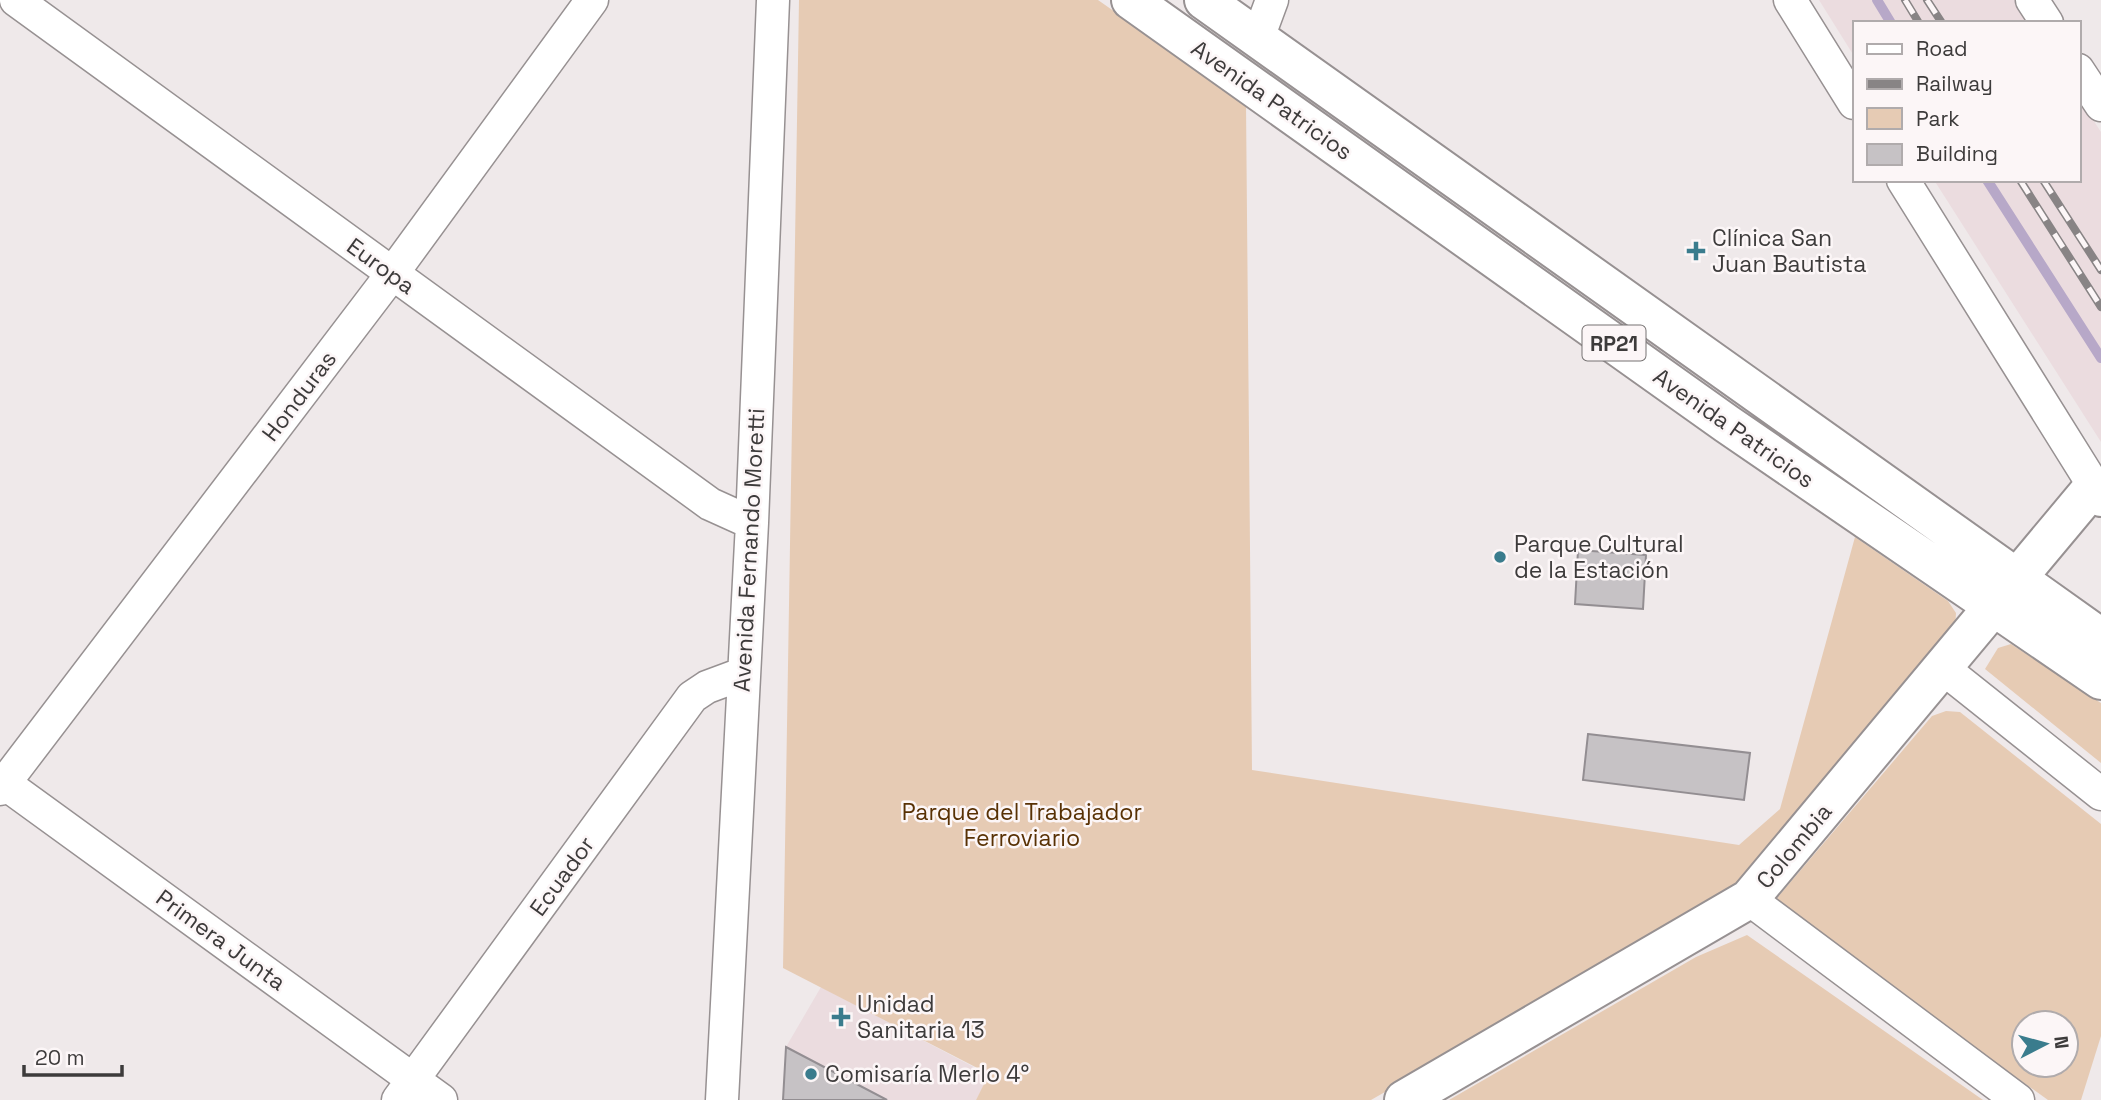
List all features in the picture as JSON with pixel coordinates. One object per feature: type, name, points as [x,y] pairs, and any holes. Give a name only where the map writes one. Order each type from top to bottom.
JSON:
[{"type":"main road","name":"Avenida Patricios","points":[[1131,0],[1716,416],[2005,594],[2101,638]]},
{"type":"main road","name":"Avenida Patricios","points":[[1204,0],[1705,354],[2005,594],[2101,680]]},
{"type":"main road","name":"Colombia","points":[[1404,1100],[1749,899],[2005,594],[2097,491]]},
{"type":"street","name":"Europa","points":[[16,0],[710,504],[751,523]]},
{"type":"street","name":"Honduras","points":[[1,784],[392,274],[593,0]]},
{"type":"street","name":"Avenida Fernando Moretti","points":[[722,1100],[751,523],[773,0]]},
{"type":"street","points":[[1258,38],[1272,0]]},
{"type":"street","points":[[1790,0],[1853,101]]},
{"type":"street","points":[[2032,0],[2046,21]]},
{"type":"street","points":[[2080,73],[2101,105]]},
{"type":"street","points":[[1903,182],[2097,491]]},
{"type":"street","points":[[1944,669],[2101,794]]},
{"type":"street","name":"Ecuador","points":[[406,1090],[692,697],[707,687],[742,674]]},
{"type":"street","name":"Primera Junta","points":[[1,784],[406,1090],[441,1100]]},
{"type":"street","points":[[1749,899],[2018,1100]]},
{"type":"shaded area","points":[[1819,0],[2016,0],[2029,21],[1853,21],[1853,54]]},
{"type":"shaded area","points":[[2080,100],[2101,132],[2101,442],[1935,182],[2080,182]]},
{"type":"shaded area","name":"Unidad Sanitaria 13","points":[[821,987],[989,1075],[976,1100],[887,1100],[786,1047]]},
{"type":"green space","name":"Parque del Trabajador Ferroviario","points":[[799,0],[1098,0],[1246,104],[1252,770],[1739,845],[1780,809],[1855,537],[1948,601],[1956,613],[1955,629],[1749,877],[1676,925],[1371,1100],[976,1100],[989,1074],[783,968]]},
{"type":"green space","points":[[2011,644],[2101,703],[2101,763],[1985,669],[1998,648]]},
{"type":"green space","points":[[1946,711],[1960,712],[2101,824],[2101,1036],[2081,1100],[2048,1100],[2019,1079],[2080,1079],[2080,1009],[2010,1009],[2010,1073],[1784,912],[1777,898],[1932,716]]},
{"type":"green space","points":[[1747,935],[1983,1100],[1449,1100],[1696,957]]},
{"type":"building","points":[[1578,550],[1646,555],[1643,609],[1575,604]]},
{"type":"building","points":[[1588,734],[1750,753],[1744,800],[1583,780]]},
{"type":"building","name":"Comisaría Merlo 4°","points":[[786,1047],[887,1100],[783,1100]]},
{"type":"waterway","points":[[1877,0],[1890,21]]},
{"type":"waterway","points":[[1988,182],[2101,358]]},
{"type":"railway","points":[[1905,0],[1918,21]]},
{"type":"railway","points":[[1927,0],[1941,21]]},
{"type":"railway","points":[[2021,182],[2101,307]]},
{"type":"railway","points":[[2044,182],[2101,270]]},
{"type":"place","name":"Clínica San Juan Bautista","points":[[1696,251]]},
{"type":"place","name":"Parque Cultural de la Estación","points":[[1500,557]]},
{"type":"place","name":"Unidad Sanitaria 13","points":[[841,1017]]},
{"type":"place","name":"Comisaría Merlo 4°","points":[[811,1074]]}]
